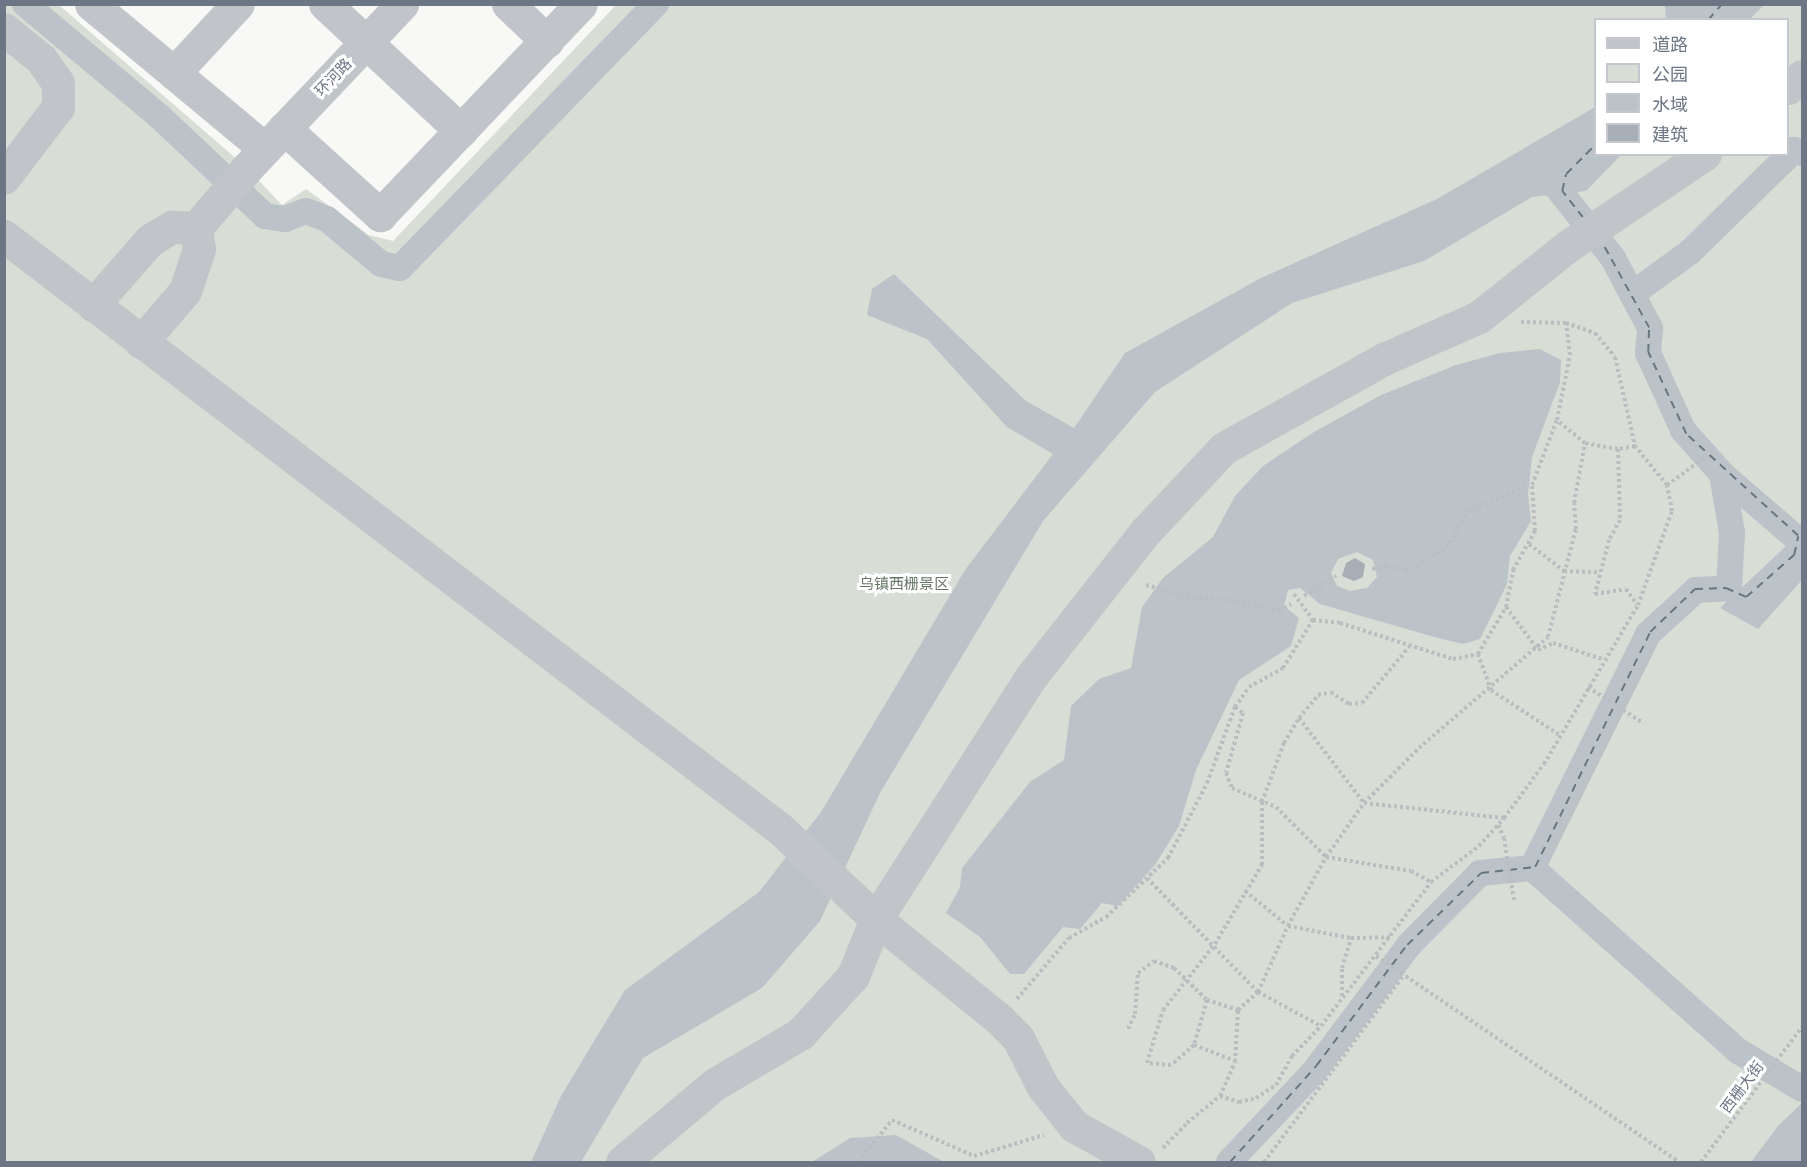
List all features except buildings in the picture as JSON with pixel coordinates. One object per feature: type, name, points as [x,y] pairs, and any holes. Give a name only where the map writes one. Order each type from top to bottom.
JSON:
[{"type":"street","points":[[91,4],[265,148],[380,215],[581,4]]},
{"type":"street","points":[[174,73],[238,4]]},
{"type":"street","points":[[325,4],[461,131]]},
{"type":"street","name":"环河路","points":[[196,228],[265,148],[402,4]]},
{"type":"street","points":[[508,4],[547,41]]},
{"type":"street","points":[[4,29],[41,59],[58,83],[58,107],[4,178]]},
{"type":"street","points":[[1789,87],[1803,76]]},
{"type":"street","points":[[622,1162],[715,1084],[800,1034],[853,976],[876,919],[1030,678],[1145,532],[1224,448],[1386,358],[1479,316],[1568,246],[1702,156]]},
{"type":"street","points":[[93,305],[150,240],[172,226],[196,228],[198,249],[185,291],[141,342]]},
{"type":"street","points":[[4,236],[779,828],[876,919],[999,1019],[1018,1038],[1043,1087],[1074,1125],[1148,1159]]},
{"type":"path","points":[[1220,1096],[1239,1102],[1256,1098],[1276,1084],[1292,1056],[1321,1026],[1431,882],[1479,846],[1504,818],[1561,736],[1602,659],[1638,605],[1672,510],[1667,485],[1635,446],[1615,357],[1595,333],[1566,323],[1535,324],[1479,316]]},
{"type":"path","points":[[1294,594],[1313,620],[1340,623],[1454,659],[1478,654],[1506,607],[1513,570],[1535,531],[1532,485],[1557,420],[1570,355],[1566,323]]},
{"type":"path","points":[[1557,420],[1586,443],[1618,448],[1635,446]]},
{"type":"path","points":[[1187,1123],[1220,1096],[1235,1062],[1238,1010],[1258,992],[1288,926],[1326,856],[1364,803],[1419,748],[1538,650],[1548,637],[1576,529],[1574,503],[1586,443]]},
{"type":"path","points":[[1618,448],[1620,520],[1609,540],[1598,572],[1595,594],[1626,589],[1638,605]]},
{"type":"path","points":[[1667,485],[1714,451]]},
{"type":"path","points":[[1372,569],[1386,565],[1405,571],[1447,548],[1468,511],[1528,486]]},
{"type":"path","points":[[1529,544],[1564,571],[1598,572]]},
{"type":"path","points":[[1304,596],[1336,576]]},
{"type":"path","points":[[1146,585],[1193,599],[1225,599],[1279,611],[1291,604]]},
{"type":"path","points":[[1506,607],[1538,650]]},
{"type":"path","points":[[999,1019],[1069,938],[1106,917],[1168,858],[1197,806],[1235,707],[1249,687],[1283,668],[1313,620]]},
{"type":"path","points":[[1538,650],[1553,643],[1602,659]]},
{"type":"path","points":[[1207,1000],[1194,1045],[1172,1065],[1147,1063],[1163,1010],[1215,944],[1262,865],[1262,802],[1284,743],[1299,718],[1318,695],[1331,692],[1349,704],[1362,703],[1409,646]]},
{"type":"path","points":[[1478,654],[1491,690],[1561,736]]},
{"type":"path","points":[[1587,687],[1643,723]]},
{"type":"path","points":[[1235,707],[1243,713],[1226,773],[1232,788],[1276,807],[1326,856],[1411,871],[1431,882]]},
{"type":"path","points":[[1299,718],[1364,803],[1504,818]]},
{"type":"path","points":[[1498,825],[1504,838],[1514,900]]},
{"type":"path","points":[[1147,878],[1215,944],[1258,992],[1321,1026]]},
{"type":"path","points":[[1245,891],[1288,926],[1352,938],[1390,937]]},
{"type":"path","points":[[1342,997],[1342,968],[1352,938]]},
{"type":"path","points":[[1376,956],[1679,1162]]},
{"type":"path","points":[[1128,1029],[1135,1014],[1138,973],[1154,961],[1174,968],[1207,1000],[1238,1010]]},
{"type":"path","points":[[1264,1162],[1404,975]]},
{"type":"path","name":"西栅大街","points":[[1701,1162],[1803,1027]]},
{"type":"path","points":[[1194,1045],[1235,1062]]},
{"type":"path","points":[[1148,1159],[1191,1118]]},
{"type":"path","points":[[858,1162],[892,1120],[974,1156],[1074,1125]]},
{"type":"green space","name":"乌镇西栅景区","points":[[5,5],[59,5],[247,168],[282,205],[306,189],[369,235],[393,241],[616,5],[1802,5],[1802,1162],[5,1162]]},
{"type":"water","points":[[1665,4],[1764,5],[1751,18],[1666,18]]},
{"type":"water","points":[[1594,108],[1594,156],[1620,156],[1586,191],[1532,197],[1424,261],[1292,303],[1155,392],[1043,521],[880,793],[820,921],[762,988],[643,1058],[581,1162],[531,1162],[561,1096],[625,990],[759,892],[821,812],[965,570],[1053,454],[1007,427],[927,339],[867,315],[872,289],[894,274],[1026,401],[1074,428],[1125,353],[1261,278],[1437,199]]},
{"type":"water","points":[[1540,349],[1561,360],[1560,382],[1532,457],[1528,495],[1531,521],[1510,556],[1507,584],[1480,639],[1463,644],[1434,637],[1320,604],[1300,588],[1288,590],[1284,606],[1299,618],[1291,646],[1239,680],[1196,770],[1179,826],[1155,865],[1118,906],[1102,903],[1080,929],[1063,927],[1024,974],[1010,974],[980,937],[946,913],[960,887],[962,868],[1030,782],[1064,760],[1071,706],[1099,679],[1131,668],[1142,607],[1163,578],[1213,537],[1235,496],[1263,466],[1314,432],[1381,395],[1456,365],[1500,353]],"holes":[[[1357,552],[1373,560],[1377,577],[1367,588],[1350,591],[1337,586],[1331,573],[1338,559]]]},
{"type":"water","points":[[1802,531],[1802,580],[1758,629],[1720,608]]},
{"type":"water","points":[[1802,1103],[1802,1162],[1751,1162],[1778,1126]]},
{"type":"water","points":[[896,1135],[944,1162],[812,1162],[850,1138]]},
{"type":"waterway","points":[[25,4],[160,117],[265,216],[285,219],[306,211],[327,219],[381,264],[400,268],[656,4]]},
{"type":"waterway","points":[[1789,155],[1794,150],[1802,153]]},
{"type":"waterway","points":[[1632,294],[1690,252],[1788,156]]},
{"type":"waterway","points":[[1532,868],[1648,634],[1696,590],[1729,588],[1732,533],[1722,474],[1683,430],[1648,353],[1650,328],[1613,258],[1551,180]]},
{"type":"waterway","points":[[1722,474],[1802,543]]},
{"type":"waterway","points":[[1229,1162],[1313,1073],[1409,945],[1480,873],[1532,868],[1738,1051],[1802,1089]]},
{"type":"ferry route","points":[[1710,18],[1722,4]]},
{"type":"ferry route","points":[[1583,218],[1562,191],[1566,174],[1594,146]]},
{"type":"ferry route","points":[[1230,1162],[1316,1066],[1407,945],[1481,873],[1535,867],[1650,632],[1695,589],[1726,588],[1746,597],[1794,555],[1798,536],[1686,434],[1648,352],[1649,328],[1602,243]]}]
